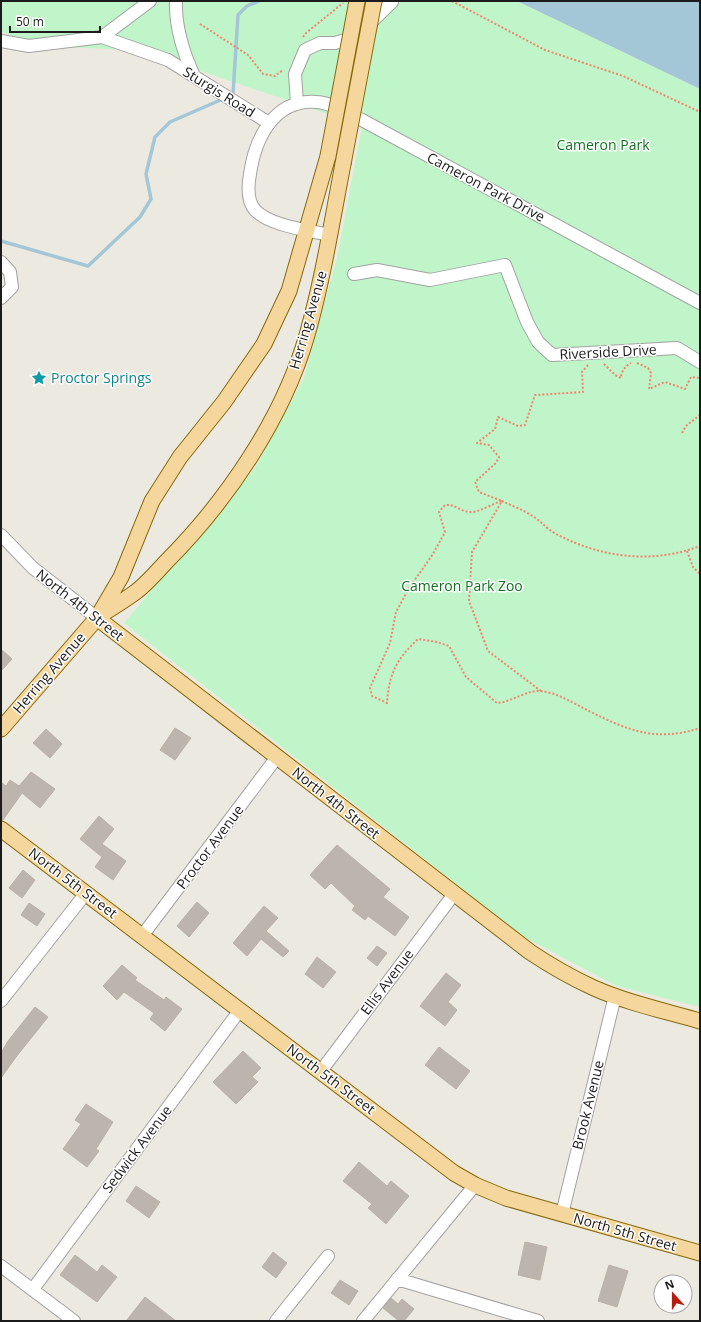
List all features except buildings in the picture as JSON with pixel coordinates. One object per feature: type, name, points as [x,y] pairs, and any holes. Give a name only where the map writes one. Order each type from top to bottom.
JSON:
[{"type":"main road","name":"Herring Avenue","points":[[1,729],[97,618],[120,577],[152,501],[180,457],[224,402],[264,344],[289,291],[328,156],[357,1]]},
{"type":"main road","name":"Herring Avenue","points":[[97,618],[137,591],[185,543],[235,479],[257,446],[292,377],[307,336],[329,235],[374,1]]},
{"type":"main road","name":"North 4th Street","points":[[97,618],[530,952],[562,972],[615,996],[700,1021]]},
{"type":"main road","name":"North 5th Street","points":[[1,829],[454,1173],[475,1185],[506,1198],[700,1253]]},
{"type":"street","points":[[102,37],[150,1]]},
{"type":"street","points":[[176,1],[175,17],[181,45],[194,76]]},
{"type":"street","points":[[297,104],[294,74],[305,50],[320,43],[335,43],[356,37],[392,2]]},
{"type":"street","name":"Sturgis Road","points":[[1,41],[29,46],[102,37],[168,60],[269,123],[260,136],[252,159],[249,194],[254,209],[266,219],[329,235]]},
{"type":"street","name":"Cameron Park Drive","points":[[269,123],[283,109],[297,104],[317,102],[362,120],[700,303]]},
{"type":"street","points":[[1,262],[10,272],[12,287],[1,298]]},
{"type":"street","name":"Riverside Drive","points":[[354,274],[377,270],[430,280],[506,265],[527,322],[538,342],[552,355],[677,348],[700,362]]},
{"type":"street","name":"North 4th Street","points":[[1,535],[33,568],[97,618]]},
{"type":"street","name":"Proctor Avenue","points":[[142,936],[277,757]]},
{"type":"street","points":[[1,1001],[86,893]]},
{"type":"street","name":"Ellis Avenue","points":[[321,1071],[454,894]]},
{"type":"street","name":"Brook Avenue","points":[[562,1214],[615,996]]},
{"type":"street","name":"Sedwick Avenue","points":[[33,1289],[240,1010]]},
{"type":"street","points":[[363,1321],[475,1185]]},
{"type":"street","points":[[276,1321],[328,1256]]},
{"type":"street","points":[[1,1266],[74,1321]]},
{"type":"street","points":[[397,1279],[538,1321]]},
{"type":"path","points":[[452,1],[545,50],[623,76],[700,112]]},
{"type":"path","points":[[200,24],[212,30],[248,55]]},
{"type":"path","points":[[594,362],[587,365],[582,372],[583,392],[534,394],[525,425],[518,426],[498,417],[494,429],[477,443],[489,445],[499,457],[496,463],[475,482],[479,492],[502,501],[536,518],[557,535],[598,552],[630,557],[653,556],[687,551],[700,546]]},
{"type":"path","points":[[599,363],[603,364],[621,378],[621,374],[627,365],[633,362],[643,364],[651,373],[649,389],[665,382],[685,389],[691,377],[700,378]]},
{"type":"path","points":[[682,433],[686,426],[700,415]]},
{"type":"path","points":[[502,501],[488,505],[480,512],[469,512],[451,504],[445,505],[439,512],[445,532],[433,554],[408,588],[396,612],[390,643],[370,688],[372,696],[387,703],[388,691],[395,665],[418,639],[437,642],[449,646],[466,677],[497,703],[541,691]]},
{"type":"path","points":[[502,501],[472,552],[469,601],[488,652],[541,691],[576,702],[589,711],[641,733],[668,735],[700,728]]},
{"type":"path","points":[[687,551],[693,567],[700,574]]},
{"type":"green space","name":"Cameron Park","points":[[1,1],[517,1],[700,89],[700,303],[392,136],[139,50],[29,46],[1,31]]},
{"type":"green space","name":"Cameron Park Zoo","points":[[362,127],[700,310],[700,1007],[617,986],[524,937],[124,623],[255,468],[304,378],[337,258]]},
{"type":"water","points":[[517,1],[700,1],[700,89]]},
{"type":"waterway","points":[[230,95],[233,94],[238,15],[247,6],[259,1]]},
{"type":"waterway","points":[[1,241],[88,266],[140,217],[151,199],[146,174],[155,137],[170,122],[225,98]]},
{"type":"place","name":"Proctor Springs","points":[[39,378]]}]
